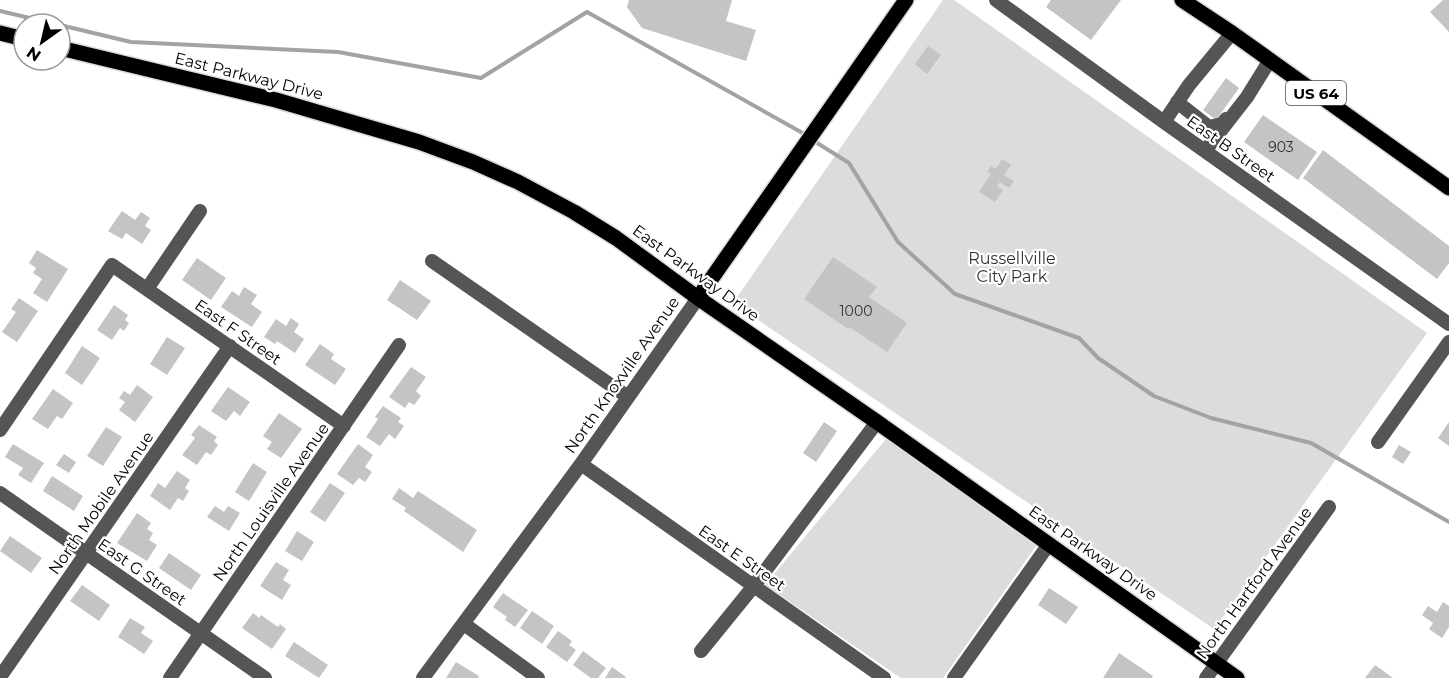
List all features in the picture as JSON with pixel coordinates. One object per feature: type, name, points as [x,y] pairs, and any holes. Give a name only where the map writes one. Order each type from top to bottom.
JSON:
[{"type":"main road","name":"North Knoxville Avenue","points":[[698,298],[906,0]]},
{"type":"main road","name":"US 64","points":[[1182,0],[1232,33],[1449,188]]},
{"type":"main road","name":"East Parkway Drive","points":[[72,51],[276,100],[419,142],[518,182],[574,212],[616,238],[1237,678]]},
{"type":"street","name":"East B Street","points":[[996,0],[1449,324]]},
{"type":"street","points":[[1164,122],[1189,85],[1232,33]]},
{"type":"street","points":[[1205,151],[1250,93],[1270,60]]},
{"type":"street","points":[[1177,102],[1209,127],[1222,124],[1243,96],[1250,93]]},
{"type":"street","points":[[147,289],[200,211]]},
{"type":"street","points":[[432,261],[628,397]]},
{"type":"street","name":"East F Street","points":[[0,430],[112,265],[344,426]]},
{"type":"street","name":"North Knoxville Avenue","points":[[423,678],[581,464],[698,298]]},
{"type":"street","points":[[1378,442],[1449,342]]},
{"type":"street","name":"North Louisville Avenue","points":[[171,678],[399,345]]},
{"type":"street","name":"North Mobile Avenue","points":[[0,677],[230,346]]},
{"type":"street","points":[[701,651],[753,587],[877,422]]},
{"type":"street","name":"East E Street","points":[[581,464],[884,678]]},
{"type":"street","name":"East G Street","points":[[0,493],[265,678]]},
{"type":"street","name":"North Hartford Avenue","points":[[1206,678],[1329,507]]},
{"type":"street","points":[[954,678],[1049,544]]},
{"type":"street","points":[[464,624],[538,678]]},
{"type":"green space","name":"Russellville City Park","points":[[943,0],[954,0],[1427,333],[1214,629],[733,303]]},
{"type":"green space","points":[[886,439],[1036,546],[943,678],[901,678],[765,585]]},
{"type":"building","points":[[629,0],[732,0],[726,21],[756,30],[746,61],[642,28],[627,7]]},
{"type":"building","points":[[1051,0],[1121,0],[1091,40],[1046,7]]},
{"type":"building","points":[[1443,0],[1449,0],[1449,32],[1430,12]]},
{"type":"building","points":[[928,46],[941,55],[927,74],[915,64]]},
{"type":"building","points":[[1226,78],[1239,88],[1216,120],[1203,110]]},
{"type":"building","points":[[1263,115],[1317,152],[1298,180],[1244,142]]},
{"type":"building","points":[[1323,150],[1449,246],[1449,263],[1437,279],[1303,178]]},
{"type":"building","points":[[1002,159],[1011,165],[1004,175],[1014,181],[1009,188],[1000,182],[997,186],[1003,190],[995,202],[979,192],[991,174],[987,172],[991,166],[996,169]]},
{"type":"building","points":[[122,211],[135,220],[141,212],[150,218],[145,226],[151,230],[142,244],[126,233],[122,239],[108,231]]},
{"type":"building","points":[[37,250],[68,269],[47,302],[33,293],[42,279],[33,273],[36,268],[29,263]]},
{"type":"building","points":[[833,257],[877,287],[869,297],[907,323],[887,352],[804,299]]},
{"type":"building","points":[[197,258],[226,278],[211,300],[182,280]]},
{"type":"building","points":[[400,280],[431,301],[417,320],[387,300]]},
{"type":"building","points":[[244,287],[257,295],[251,304],[262,312],[252,327],[221,307],[232,291],[239,296]]},
{"type":"building","points":[[19,298],[38,311],[17,342],[2,332],[16,312],[11,309]]},
{"type":"building","points":[[114,305],[128,315],[125,320],[129,323],[124,331],[120,328],[112,340],[97,330]]},
{"type":"building","points":[[291,318],[299,324],[294,332],[304,339],[295,353],[277,341],[275,344],[264,337],[276,319],[286,326]]},
{"type":"building","points":[[167,337],[185,348],[167,375],[150,364]]},
{"type":"building","points":[[320,344],[334,354],[331,359],[346,369],[335,385],[305,365]]},
{"type":"building","points":[[82,346],[100,358],[82,385],[65,373]]},
{"type":"building","points":[[411,367],[426,377],[416,391],[421,396],[414,405],[409,402],[405,408],[389,397]]},
{"type":"building","points":[[137,385],[153,397],[135,422],[119,410],[125,402],[119,398],[124,391],[130,395]]},
{"type":"building","points":[[228,387],[250,402],[240,416],[234,411],[226,421],[211,411]]},
{"type":"building","points":[[53,389],[73,403],[62,419],[57,416],[48,429],[32,419]]},
{"type":"building","points":[[383,406],[401,418],[398,422],[404,426],[395,439],[389,434],[380,446],[366,437],[378,419],[375,417]]},
{"type":"building","points":[[279,413],[302,429],[281,458],[267,449],[272,442],[263,436]]},
{"type":"building","points":[[824,422],[837,431],[816,462],[803,453]]},
{"type":"building","points":[[1449,422],[1449,446],[1438,438]]},
{"type":"building","points":[[199,425],[217,437],[214,441],[218,445],[211,455],[206,452],[197,465],[182,455],[195,438],[191,435]]},
{"type":"building","points":[[106,427],[122,437],[103,466],[87,456]]},
{"type":"building","points":[[13,444],[44,463],[31,483],[18,475],[23,468],[5,457]]},
{"type":"building","points":[[358,444],[373,455],[365,467],[372,472],[365,482],[359,478],[353,485],[337,474]]},
{"type":"building","points":[[1399,445],[1411,452],[1403,464],[1392,457]]},
{"type":"building","points":[[64,454],[76,462],[69,473],[56,465]]},
{"type":"building","points":[[253,463],[267,472],[249,501],[235,492]]},
{"type":"building","points":[[177,471],[190,480],[185,488],[189,491],[183,501],[178,498],[170,510],[150,496],[158,483],[165,488]]},
{"type":"building","points":[[52,476],[83,496],[74,511],[43,491]]},
{"type":"building","points":[[330,483],[345,493],[325,522],[310,512]]},
{"type":"building","points":[[399,488],[413,498],[418,491],[477,530],[463,552],[404,511],[406,508],[392,499]]},
{"type":"building","points":[[215,506],[224,512],[228,506],[240,513],[229,531],[207,517]]},
{"type":"building","points":[[137,513],[151,523],[147,529],[153,533],[149,540],[157,545],[147,561],[117,543]]},
{"type":"building","points":[[297,531],[314,542],[302,561],[285,551]]},
{"type":"building","points":[[10,536],[42,558],[31,573],[0,551]]},
{"type":"building","points":[[169,553],[201,575],[191,590],[159,568]]},
{"type":"building","points":[[276,562],[289,570],[283,580],[291,585],[282,600],[260,586]]},
{"type":"building","points":[[82,585],[110,605],[99,621],[70,601]]},
{"type":"building","points":[[1049,588],[1078,607],[1066,624],[1038,605]]},
{"type":"building","points":[[503,593],[528,610],[515,627],[505,620],[507,617],[493,607]]},
{"type":"building","points":[[1443,602],[1449,606],[1449,627],[1442,638],[1429,629],[1433,623],[1422,615],[1428,606],[1437,612]]},
{"type":"building","points":[[532,611],[554,626],[542,644],[520,628]]},
{"type":"building","points":[[253,613],[259,618],[261,615],[278,627],[280,624],[286,629],[272,649],[242,628]]},
{"type":"building","points":[[130,618],[145,627],[141,633],[153,641],[144,654],[118,637]]},
{"type":"building","points":[[558,631],[572,641],[569,645],[576,650],[567,662],[546,647]]},
{"type":"building","points":[[294,642],[328,665],[319,678],[285,656]]},
{"type":"building","points":[[583,651],[606,668],[598,678],[591,678],[573,665]]},
{"type":"building","points":[[1119,653],[1153,676],[1152,678],[1103,678]]},
{"type":"building","points":[[456,662],[479,676],[478,678],[446,678]]},
{"type":"building","points":[[1375,665],[1393,678],[1365,678]]},
{"type":"building","points":[[612,667],[626,677],[605,678]]},
{"type":"waterway","points":[[0,11],[12,14]]},
{"type":"waterway","points":[[72,28],[131,42],[338,52],[481,78],[587,12],[808,136]]},
{"type":"waterway","points":[[814,141],[849,163],[898,242],[955,294],[1079,338],[1098,358],[1154,396],[1211,418],[1311,443],[1449,522]]}]
